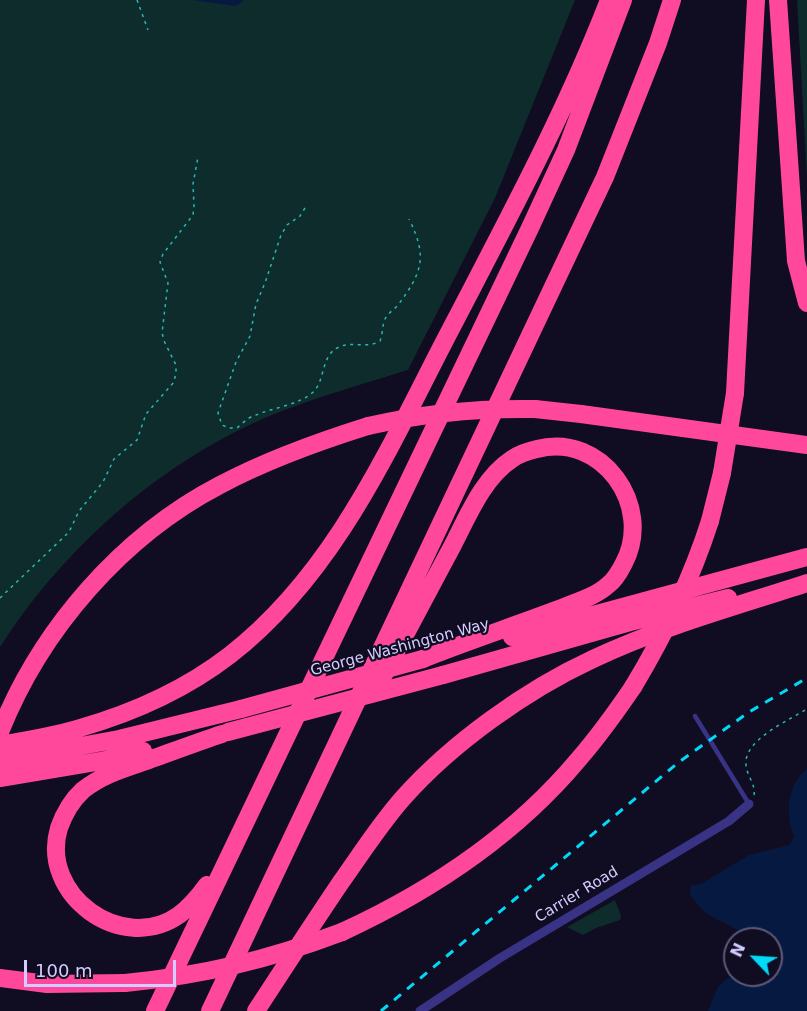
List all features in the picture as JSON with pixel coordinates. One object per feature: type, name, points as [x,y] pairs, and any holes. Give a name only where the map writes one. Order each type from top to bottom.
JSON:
[{"type":"highway","points":[[0,745],[88,726],[145,704],[180,687],[229,656],[257,633],[299,591],[353,514],[396,433],[554,128],[579,75],[609,0]]},
{"type":"highway","points":[[155,1011],[531,228],[566,150],[622,0]]},
{"type":"highway","points":[[210,1011],[605,177],[658,43],[672,0]]},
{"type":"highway","points":[[0,978],[47,984],[125,983],[176,978],[230,968],[292,950],[342,932],[398,905],[460,866],[542,799],[577,762],[633,687],[672,618],[691,576],[710,521],[722,473],[735,393],[756,0]]},
{"type":"highway","points":[[778,0],[796,261],[807,303]]},
{"type":"highway","points":[[0,732],[15,698],[49,641],[86,592],[132,546],[190,502],[250,469],[309,445],[368,426],[442,412],[535,409],[593,415],[807,446]]},
{"type":"highway","points":[[296,830],[335,766],[469,516],[495,473],[513,458],[526,452],[557,446],[583,452],[611,470],[627,495],[632,509],[633,540],[620,572],[608,585],[583,599],[423,659]]},
{"type":"highway","name":"George Washington Way","points":[[0,761],[119,739],[241,710],[423,659],[681,593],[807,557]]},
{"type":"highway","points":[[0,778],[102,761],[225,733],[630,622],[807,581]]},
{"type":"highway","points":[[256,1011],[301,941],[385,821],[423,778],[456,748],[516,702],[555,678],[593,659],[647,637],[807,581]]},
{"type":"highway","points":[[225,733],[107,774],[82,791],[71,804],[56,838],[60,876],[72,897],[81,907],[105,921],[134,928],[163,923],[180,914],[194,902],[207,885],[249,813]]},
{"type":"street","name":"Carrier Road","points":[[420,1011],[500,958],[729,821],[749,804]]},
{"type":"lane","points":[[695,716],[749,804]]},
{"type":"path","points":[[137,0],[148,30]]},
{"type":"path","points":[[0,598],[72,529],[79,511],[99,488],[114,459],[137,440],[146,414],[174,382],[176,364],[162,333],[168,283],[160,262],[163,254],[193,215],[193,184],[198,157]]},
{"type":"path","points":[[305,208],[300,216],[284,230],[275,248],[256,304],[250,336],[236,362],[218,413],[219,422],[224,427],[237,428],[254,415],[270,411],[312,393],[328,358],[339,347],[370,345],[380,341],[386,316],[397,306],[415,282],[419,268],[419,240],[410,219]]},
{"type":"path","points":[[749,804],[755,791],[746,765],[748,751],[762,737],[807,710]]},
{"type":"green space","points":[[0,0],[575,0],[495,198],[408,370],[326,395],[265,418],[208,447],[173,469],[139,494],[78,549],[50,580],[0,647]]},
{"type":"green space","points":[[797,0],[807,0],[807,179]]},
{"type":"green space","points":[[615,900],[621,916],[620,920],[583,935],[567,927]]},
{"type":"water","points":[[192,0],[243,0],[235,6]]},
{"type":"water","points":[[807,769],[807,1011],[708,1011],[718,987],[723,982],[723,987],[783,987],[783,927],[732,927],[703,911],[690,895],[691,885],[701,884],[749,855],[789,845],[794,837],[789,818],[790,800],[795,783]]},
{"type":"railway","points":[[381,1011],[679,762],[749,712],[807,678]]}]
